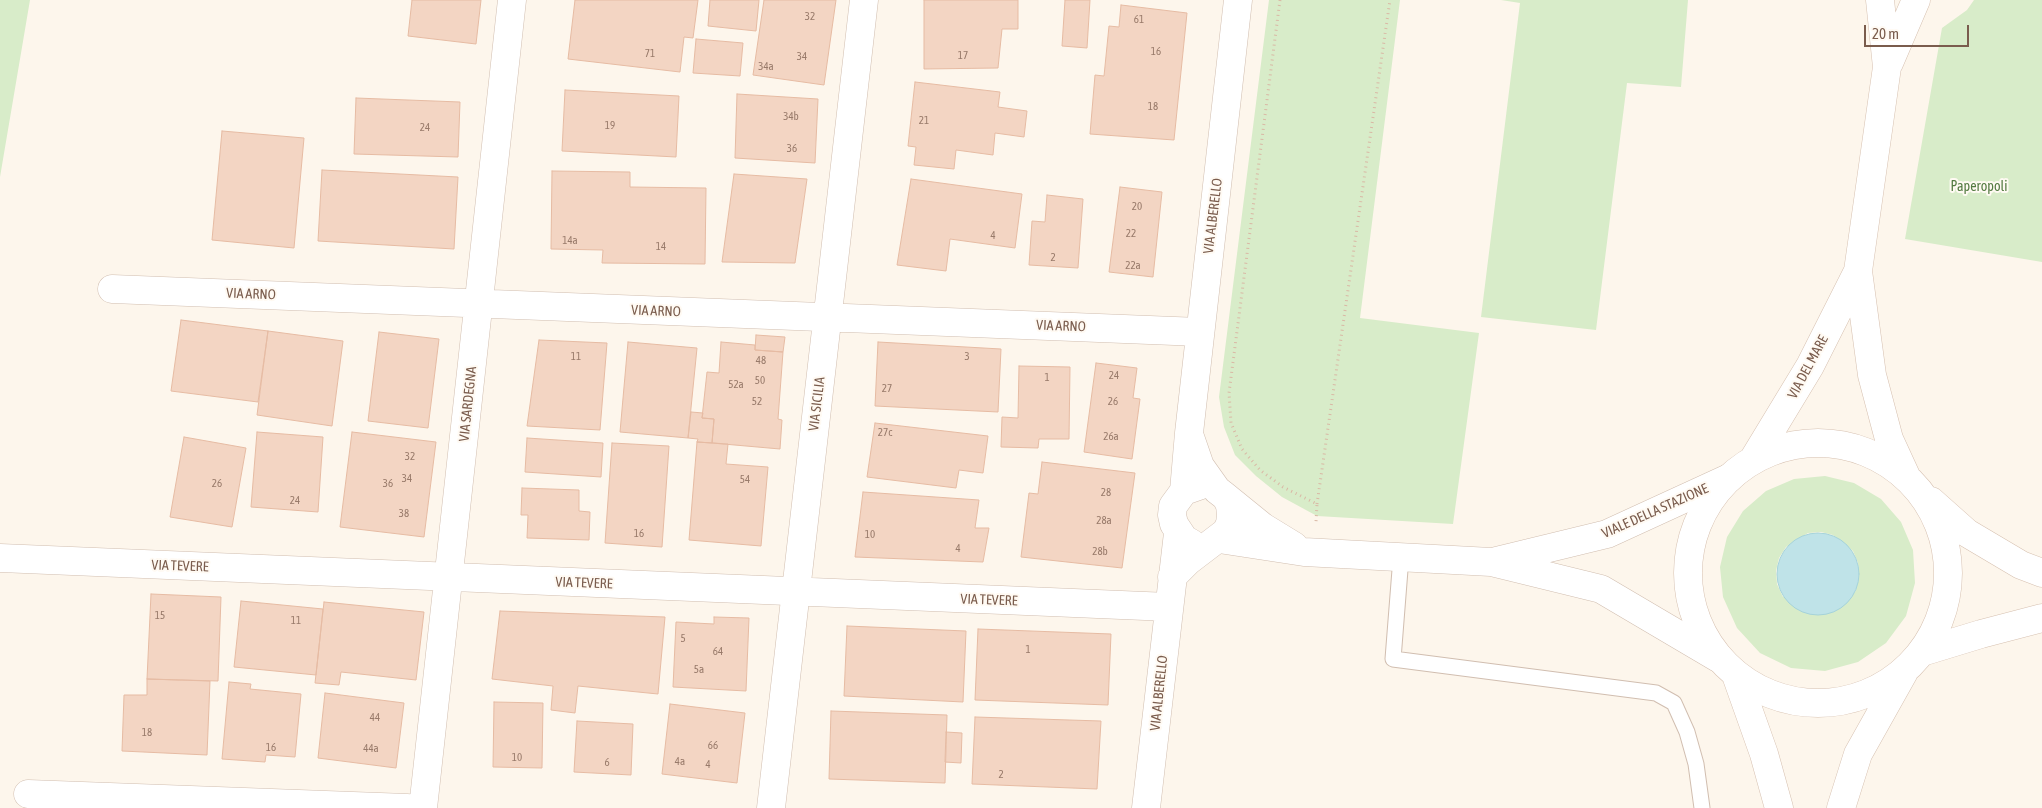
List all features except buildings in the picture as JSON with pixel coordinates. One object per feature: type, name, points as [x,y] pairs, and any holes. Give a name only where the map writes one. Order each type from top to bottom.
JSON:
[{"type":"street","name":"VIA SARDEGNA","points":[[423,808],[512,0]]},
{"type":"street","name":"VIA SICILIA","points":[[770,808],[864,0]]},
{"type":"street","name":"VIA ALBERELLO","points":[[1146,808],[1178,533],[1172,515],[1173,506],[1184,491],[1238,0]]},
{"type":"street","name":"VIA DEL MARE","points":[[1880,0],[1887,67],[1858,271],[1872,375],[1889,439],[1912,483],[1937,519],[1947,552],[1948,587],[1939,622],[1913,662]]},
{"type":"street","name":"VIA DEL MARE","points":[[1887,67],[1916,0]]},
{"type":"street","name":"VIA DEL MARE","points":[[1753,460],[1810,366],[1858,271]]},
{"type":"street","name":"VIA ARNO","points":[[112,289],[1200,332]]},
{"type":"street","name":"VIA ALBERELLO","points":[[1172,577],[1214,541],[1230,524],[1230,506],[1200,466],[1189,433]]},
{"type":"street","points":[[1779,808],[1764,754],[1727,667],[1700,631],[1690,599],[1688,566],[1694,533],[1708,503],[1729,478],[1753,460],[1792,446],[1833,444],[1872,454],[1912,483],[1967,533],[2021,564],[2042,573]]},
{"type":"street","name":"VIALE DELLA STAZIONE","points":[[1491,562],[1606,534],[1729,478]]},
{"type":"street","points":[[1184,491],[1200,485],[1221,493]]},
{"type":"street","name":"VIALE DELLA STAZIONE","points":[[1221,493],[1263,527],[1309,552]]},
{"type":"street","points":[[1178,533],[1192,543],[1214,541]]},
{"type":"street","name":"VIALE DELLA STAZIONE","points":[[1214,541],[1309,552],[1491,562],[1601,589],[1776,697],[1821,704],[1865,695],[1913,662]]},
{"type":"street","name":"VIA TEVERE","points":[[0,558],[1169,608]]},
{"type":"street","points":[[1841,808],[1858,754],[1913,662],[1981,634],[2042,618]]},
{"type":"street","points":[[28,794],[407,808]]},
{"type":"lane","points":[[1401,557],[1393,659],[1656,693],[1674,703],[1687,732],[1696,764],[1702,808]]},
{"type":"path","points":[[1280,0],[1229,393],[1231,423],[1242,449],[1260,470],[1283,487],[1317,504]]},
{"type":"path","points":[[1309,552],[1390,0]]},
{"type":"green space","points":[[0,0],[30,0],[0,177]]},
{"type":"green space","points":[[1269,0],[1400,0],[1360,318],[1479,333],[1453,524],[1317,516],[1282,497],[1256,476],[1235,455],[1224,427],[1219,397]]},
{"type":"green space","points":[[1501,0],[1688,0],[1681,87],[1627,83],[1596,330],[1481,317],[1520,3]]},
{"type":"green space","name":"Paperopoli","points":[[1974,0],[2042,0],[2042,262],[1905,239],[1942,28],[1967,10]]},
{"type":"green space","points":[[1825,476],[1854,483],[1881,499],[1901,522],[1913,550],[1915,583],[1906,616],[1886,643],[1858,662],[1825,671],[1791,668],[1760,653],[1737,628],[1723,597],[1720,567],[1727,537],[1743,511],[1766,491],[1794,479]],"holes":[[[1821,532],[1833,535],[1853,551],[1858,563],[1859,578],[1855,592],[1783,597],[1777,584],[1776,571],[1779,558],[1786,547],[1808,533]]]},
{"type":"water","points":[[1810,533],[1826,533],[1841,540],[1852,551],[1859,566],[1856,590],[1847,603],[1826,615],[1810,615],[1795,608],[1784,597],[1777,582],[1777,566],[1784,551],[1795,540]]}]
